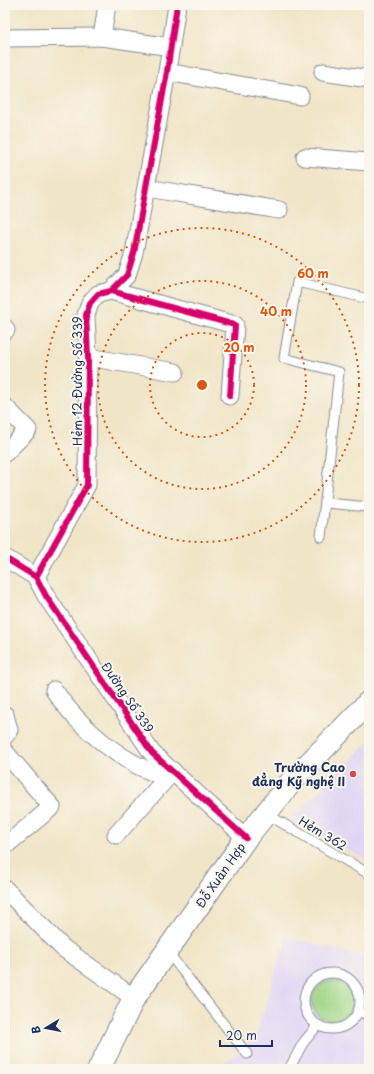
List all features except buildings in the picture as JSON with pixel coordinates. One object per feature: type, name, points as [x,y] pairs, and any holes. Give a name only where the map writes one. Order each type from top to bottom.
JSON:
[{"type":"main road","name":"Đỗ Xuân Hợp","points":[[99,1069],[134,998],[246,838],[265,813],[317,754],[369,702]]},
{"type":"street","points":[[102,37],[107,5]]},
{"type":"street","name":"Hẻm 12 Đường Số 339","points":[[36,577],[87,485],[88,357],[86,315],[90,302],[98,294],[111,291],[127,275],[134,253],[147,188],[177,5]]},
{"type":"street","points":[[5,38],[102,37],[171,47]]},
{"type":"street","points":[[167,72],[300,96]]},
{"type":"street","points":[[323,72],[369,79]]},
{"type":"street","points":[[305,157],[369,162]]},
{"type":"street","points":[[147,188],[279,210]]},
{"type":"street","points":[[111,291],[235,325],[230,396]]},
{"type":"street","points":[[88,357],[174,372]]},
{"type":"street","points":[[5,407],[28,430],[5,453]]},
{"type":"street","points":[[5,559],[36,577]]},
{"type":"street","name":"Đường Số 339","points":[[36,577],[46,596],[152,752],[170,774],[246,838]]},
{"type":"street","points":[[54,690],[81,722],[117,756],[150,773],[170,774]]},
{"type":"street","points":[[5,716],[9,730],[5,736]]},
{"type":"street","points":[[5,752],[52,807],[5,846]]},
{"type":"street","points":[[116,835],[170,774]]},
{"type":"street","points":[[5,889],[63,948],[134,998]]},
{"type":"lane","points":[[320,537],[326,503],[339,372],[284,358],[297,282],[369,299]]},
{"type":"lane","points":[[326,503],[369,507]]},
{"type":"lane","name":"Hẻm 362","points":[[265,813],[369,874]]},
{"type":"lane","points":[[167,951],[247,1054]]},
{"type":"lane","points":[[332,974],[346,977],[354,983],[360,1001],[355,1018],[341,1028],[333,1029],[318,1025],[310,1019],[306,1010],[304,1001],[306,991],[311,983],[319,977],[332,974]]},
{"type":"lane","points":[[358,1011],[369,1016]]},
{"type":"lane","points":[[290,1069],[303,1043],[318,1025]]},
{"type":"shaded area","name":"Trường Cao đẳng Kỹ nghệ II","points":[[369,741],[369,861],[289,819],[303,808]]},
{"type":"shaded area","points":[[286,937],[369,958],[369,1069],[217,1069],[255,1039]]},
{"type":"green space","points":[[328,981],[336,981],[343,984],[349,990],[352,1001],[349,1012],[343,1018],[336,1021],[328,1021],[321,1018],[315,1012],[312,1005],[312,997],[315,990],[321,984]]},
{"type":"cycle path","points":[[36,577],[87,485],[88,357],[86,315],[90,303],[98,294],[111,291],[127,275],[134,253],[167,72],[177,5]]},
{"type":"cycle path","points":[[111,291],[235,325],[230,396]]},
{"type":"cycle path","points":[[5,558],[36,577],[46,596],[152,753],[246,838]]},
{"type":"place","name":"Trường Cao đẳng Kỹ nghệ II","points":[[353,774]]}]
